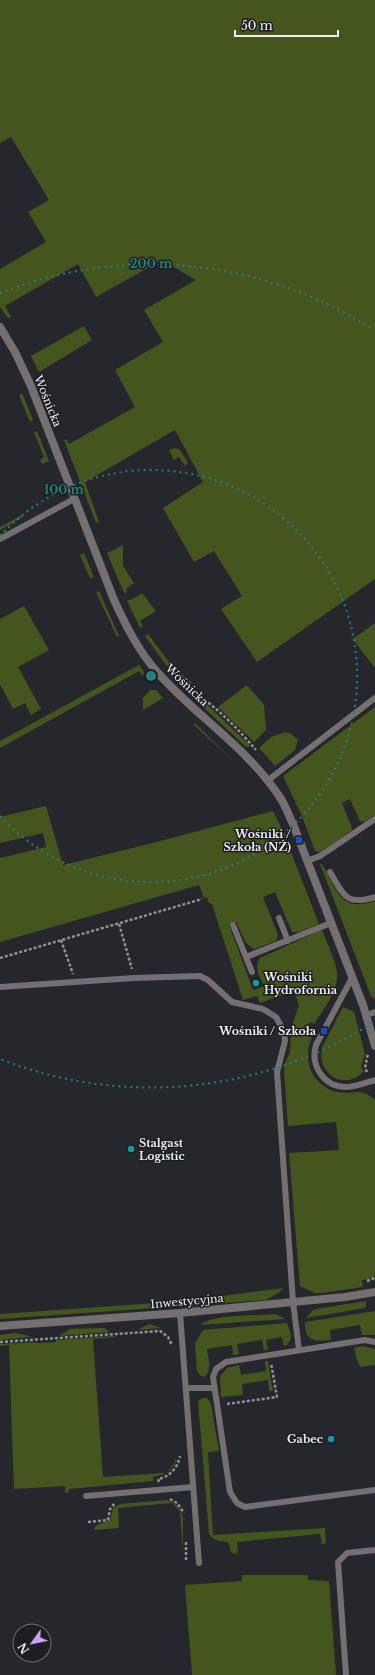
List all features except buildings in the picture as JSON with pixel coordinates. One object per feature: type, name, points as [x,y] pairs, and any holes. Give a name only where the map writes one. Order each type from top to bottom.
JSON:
[{"type":"street","name":"Wośnicka","points":[[0,327],[15,352],[31,386],[74,499],[114,600],[126,626],[146,657],[174,689],[241,751],[282,800],[366,1015],[375,1046]]},
{"type":"street","name":"Inwestycyjna","points":[[0,1326],[180,1313],[345,1297],[375,1292]]},
{"type":"lane","points":[[0,539],[74,499]]},
{"type":"lane","points":[[267,781],[375,698]]},
{"type":"lane","points":[[307,861],[320,856],[375,820]]},
{"type":"lane","points":[[330,872],[345,897],[352,900],[363,901],[375,897]]},
{"type":"lane","points":[[279,918],[288,941]]},
{"type":"lane","points":[[246,957],[331,923]]},
{"type":"lane","points":[[233,925],[252,972]]},
{"type":"lane","points":[[0,987],[134,978],[200,976],[208,980],[232,1002],[263,1008],[276,1017],[281,1023],[285,1041],[277,1072],[293,1302],[299,1350]]},
{"type":"lane","points":[[352,978],[316,1045],[314,1052],[314,1063],[319,1073],[334,1085],[344,1087],[355,1086],[375,1080]]},
{"type":"lane","points":[[366,1015],[375,1012]]},
{"type":"lane","points":[[180,1313],[199,1563]]},
{"type":"lane","points":[[375,1342],[365,1340],[222,1363],[214,1372],[214,1388],[230,1492],[233,1499],[241,1506],[245,1507],[375,1490]]},
{"type":"lane","points":[[186,1388],[214,1388]]},
{"type":"lane","points":[[86,1496],[193,1487]]},
{"type":"lane","points":[[346,1675],[338,1562],[347,1553],[375,1550]]},
{"type":"path","points":[[193,692],[209,704],[258,752]]},
{"type":"path","points":[[0,958],[202,899]]},
{"type":"path","points":[[119,924],[134,978]]},
{"type":"path","points":[[61,940],[74,977],[73,983]]},
{"type":"path","points":[[0,1342],[160,1331],[168,1336],[173,1348]]},
{"type":"path","points":[[217,1405],[277,1398],[269,1355]]},
{"type":"path","points":[[180,1453],[180,1459],[175,1469],[167,1476],[158,1479],[159,1498],[168,1498],[177,1503],[185,1515]]},
{"type":"path","points":[[88,1522],[108,1520],[110,1510],[116,1503],[119,1502]]},
{"type":"path","points":[[186,1538],[186,1562]]},
{"type":"green space","points":[[0,0],[375,0],[375,579],[257,662],[221,609],[242,596],[214,551],[194,562],[163,508],[203,482],[175,430],[85,482],[99,522],[96,523],[64,440],[66,439],[69,444],[135,407],[115,370],[163,342],[144,310],[196,280],[162,260],[96,297],[78,264],[5,306],[11,317],[8,318],[0,307],[0,269],[46,242],[28,212],[49,200],[11,137],[0,143]]},
{"type":"green space","points":[[84,326],[92,340],[39,372],[31,356]]},
{"type":"green space","points":[[44,386],[56,413],[54,414],[43,387]]},
{"type":"green space","points":[[22,393],[33,420],[30,422],[19,395]]},
{"type":"green space","points":[[37,431],[49,461],[42,464],[40,460],[44,457],[34,432]]},
{"type":"green space","points":[[176,448],[180,450],[188,463],[185,466],[179,457],[174,460],[169,450]]},
{"type":"green space","points":[[22,515],[23,517],[0,530],[0,527]]},
{"type":"green space","points":[[123,545],[123,566],[134,583],[126,589],[127,592],[124,593],[107,553]]},
{"type":"green space","points":[[84,553],[94,577],[90,578],[80,555]]},
{"type":"green space","points":[[99,591],[119,636],[117,637],[96,592]]},
{"type":"green space","points":[[142,593],[156,611],[140,621],[143,626],[140,628],[127,601]]},
{"type":"green space","points":[[24,606],[49,650],[18,667],[41,709],[31,715],[25,703],[13,709],[0,684],[0,619]]},
{"type":"green space","points":[[375,623],[375,666],[374,667],[353,639]]},
{"type":"green space","points":[[148,634],[171,665],[192,683],[188,686],[167,666],[145,636]]},
{"type":"green space","points":[[139,665],[145,674],[142,675],[139,671],[0,748],[0,741]]},
{"type":"green space","points":[[247,685],[264,705],[266,730],[254,742],[218,707]]},
{"type":"green space","points":[[150,690],[156,690],[163,698],[143,710],[143,698]]},
{"type":"green space","points":[[192,694],[202,700],[251,746],[246,747],[190,695]]},
{"type":"green space","points":[[375,707],[375,815],[364,822],[360,821],[350,799],[342,803],[352,828],[351,831],[320,852],[315,851],[302,816],[283,776]]},
{"type":"green space","points":[[195,723],[230,758],[194,725]]},
{"type":"green space","points":[[286,732],[298,740],[295,750],[275,766],[259,748],[271,737]]},
{"type":"green space","points":[[46,806],[63,865],[273,811],[282,829],[319,924],[299,932],[292,932],[275,892],[263,897],[277,932],[278,936],[276,941],[254,949],[246,943],[236,922],[229,925],[253,990],[264,986],[257,969],[260,958],[319,931],[322,930],[333,956],[337,972],[336,986],[326,1006],[314,1024],[310,1022],[303,1033],[312,1038],[309,1046],[309,1063],[311,1071],[321,1084],[337,1092],[357,1092],[370,1096],[375,1100],[375,1276],[371,1279],[362,1280],[363,1287],[315,1293],[300,1286],[289,1153],[339,1150],[336,1122],[288,1126],[284,1072],[285,1063],[290,1052],[291,1029],[299,1005],[294,991],[260,1003],[257,996],[243,1000],[212,904],[209,903],[207,897],[204,898],[199,885],[0,942],[0,858],[46,847],[43,833],[0,843],[0,817]]},
{"type":"green space","points":[[320,864],[322,864],[341,897],[354,904],[363,904],[375,901],[375,999],[371,996]]},
{"type":"green space","points":[[343,1007],[354,1012],[365,1054],[361,1068],[364,1071],[356,1077],[348,1080],[340,1080],[327,1072],[321,1057],[322,1047]]},
{"type":"green space","points":[[283,1288],[280,1292],[266,1300],[0,1319],[0,1314],[185,1301]]},
{"type":"green space","points":[[366,1301],[365,1308],[306,1318],[316,1309]]},
{"type":"green space","points":[[375,1311],[375,1335],[362,1335],[360,1325],[330,1330],[331,1340],[315,1340],[309,1337],[306,1333],[305,1322]]},
{"type":"green space","points":[[276,1314],[285,1319],[200,1325],[207,1321],[225,1317]]},
{"type":"green space","points":[[287,1323],[291,1336],[289,1342],[284,1347],[282,1337],[266,1340],[268,1350],[264,1350],[262,1340],[237,1344],[239,1354],[233,1355],[232,1345],[207,1349],[209,1367],[207,1374],[204,1377],[197,1371],[195,1343],[203,1330]]},
{"type":"green space","points":[[149,1324],[161,1328],[137,1330]]},
{"type":"green space","points":[[104,1328],[110,1332],[59,1336],[70,1329]]},
{"type":"green space","points":[[15,1333],[31,1337],[0,1340],[0,1335]]},
{"type":"green space","points":[[116,1337],[93,1339],[103,1477],[165,1473],[153,1477],[153,1481],[69,1489],[69,1492],[65,1493],[65,1486],[14,1489],[9,1345],[0,1346],[0,1344],[56,1342],[56,1340]]},
{"type":"green space","points":[[362,1346],[375,1349],[375,1365],[360,1367],[354,1348]]},
{"type":"green space","points":[[265,1361],[268,1361],[273,1391],[269,1391],[268,1380],[242,1384],[243,1395],[221,1397],[220,1377],[227,1368],[239,1365],[241,1375],[266,1371]]},
{"type":"green space","points":[[203,1398],[207,1398],[211,1404],[219,1451],[208,1452],[213,1535],[325,1528],[326,1543],[322,1544],[320,1534],[237,1542],[238,1552],[235,1554],[231,1552],[228,1542],[217,1540],[209,1534],[198,1401]]},
{"type":"green space","points":[[175,1459],[177,1460],[173,1467],[167,1472],[175,1462]]},
{"type":"green space","points":[[167,1500],[173,1503],[177,1506],[180,1511],[172,1503],[118,1508],[119,1528],[93,1530],[97,1525],[110,1520],[113,1508],[120,1504]]},
{"type":"green space","points":[[180,1511],[183,1517],[183,1553]]},
{"type":"green space","points":[[242,1575],[308,1575],[308,1580],[329,1581],[336,1675],[192,1675],[185,1585],[242,1581]]},
{"type":"place","name":"Wośniki / Szkoła (NŻ)","points":[[299,840]]},
{"type":"place","name":"Wośniki Hydrofornia","points":[[256,983]]},
{"type":"place","name":"Wośniki / Szkoła","points":[[324,1031]]},
{"type":"place","name":"Stalgast Logistic","points":[[131,1149]]},
{"type":"place","name":"Gabec","points":[[331,1439]]}]
